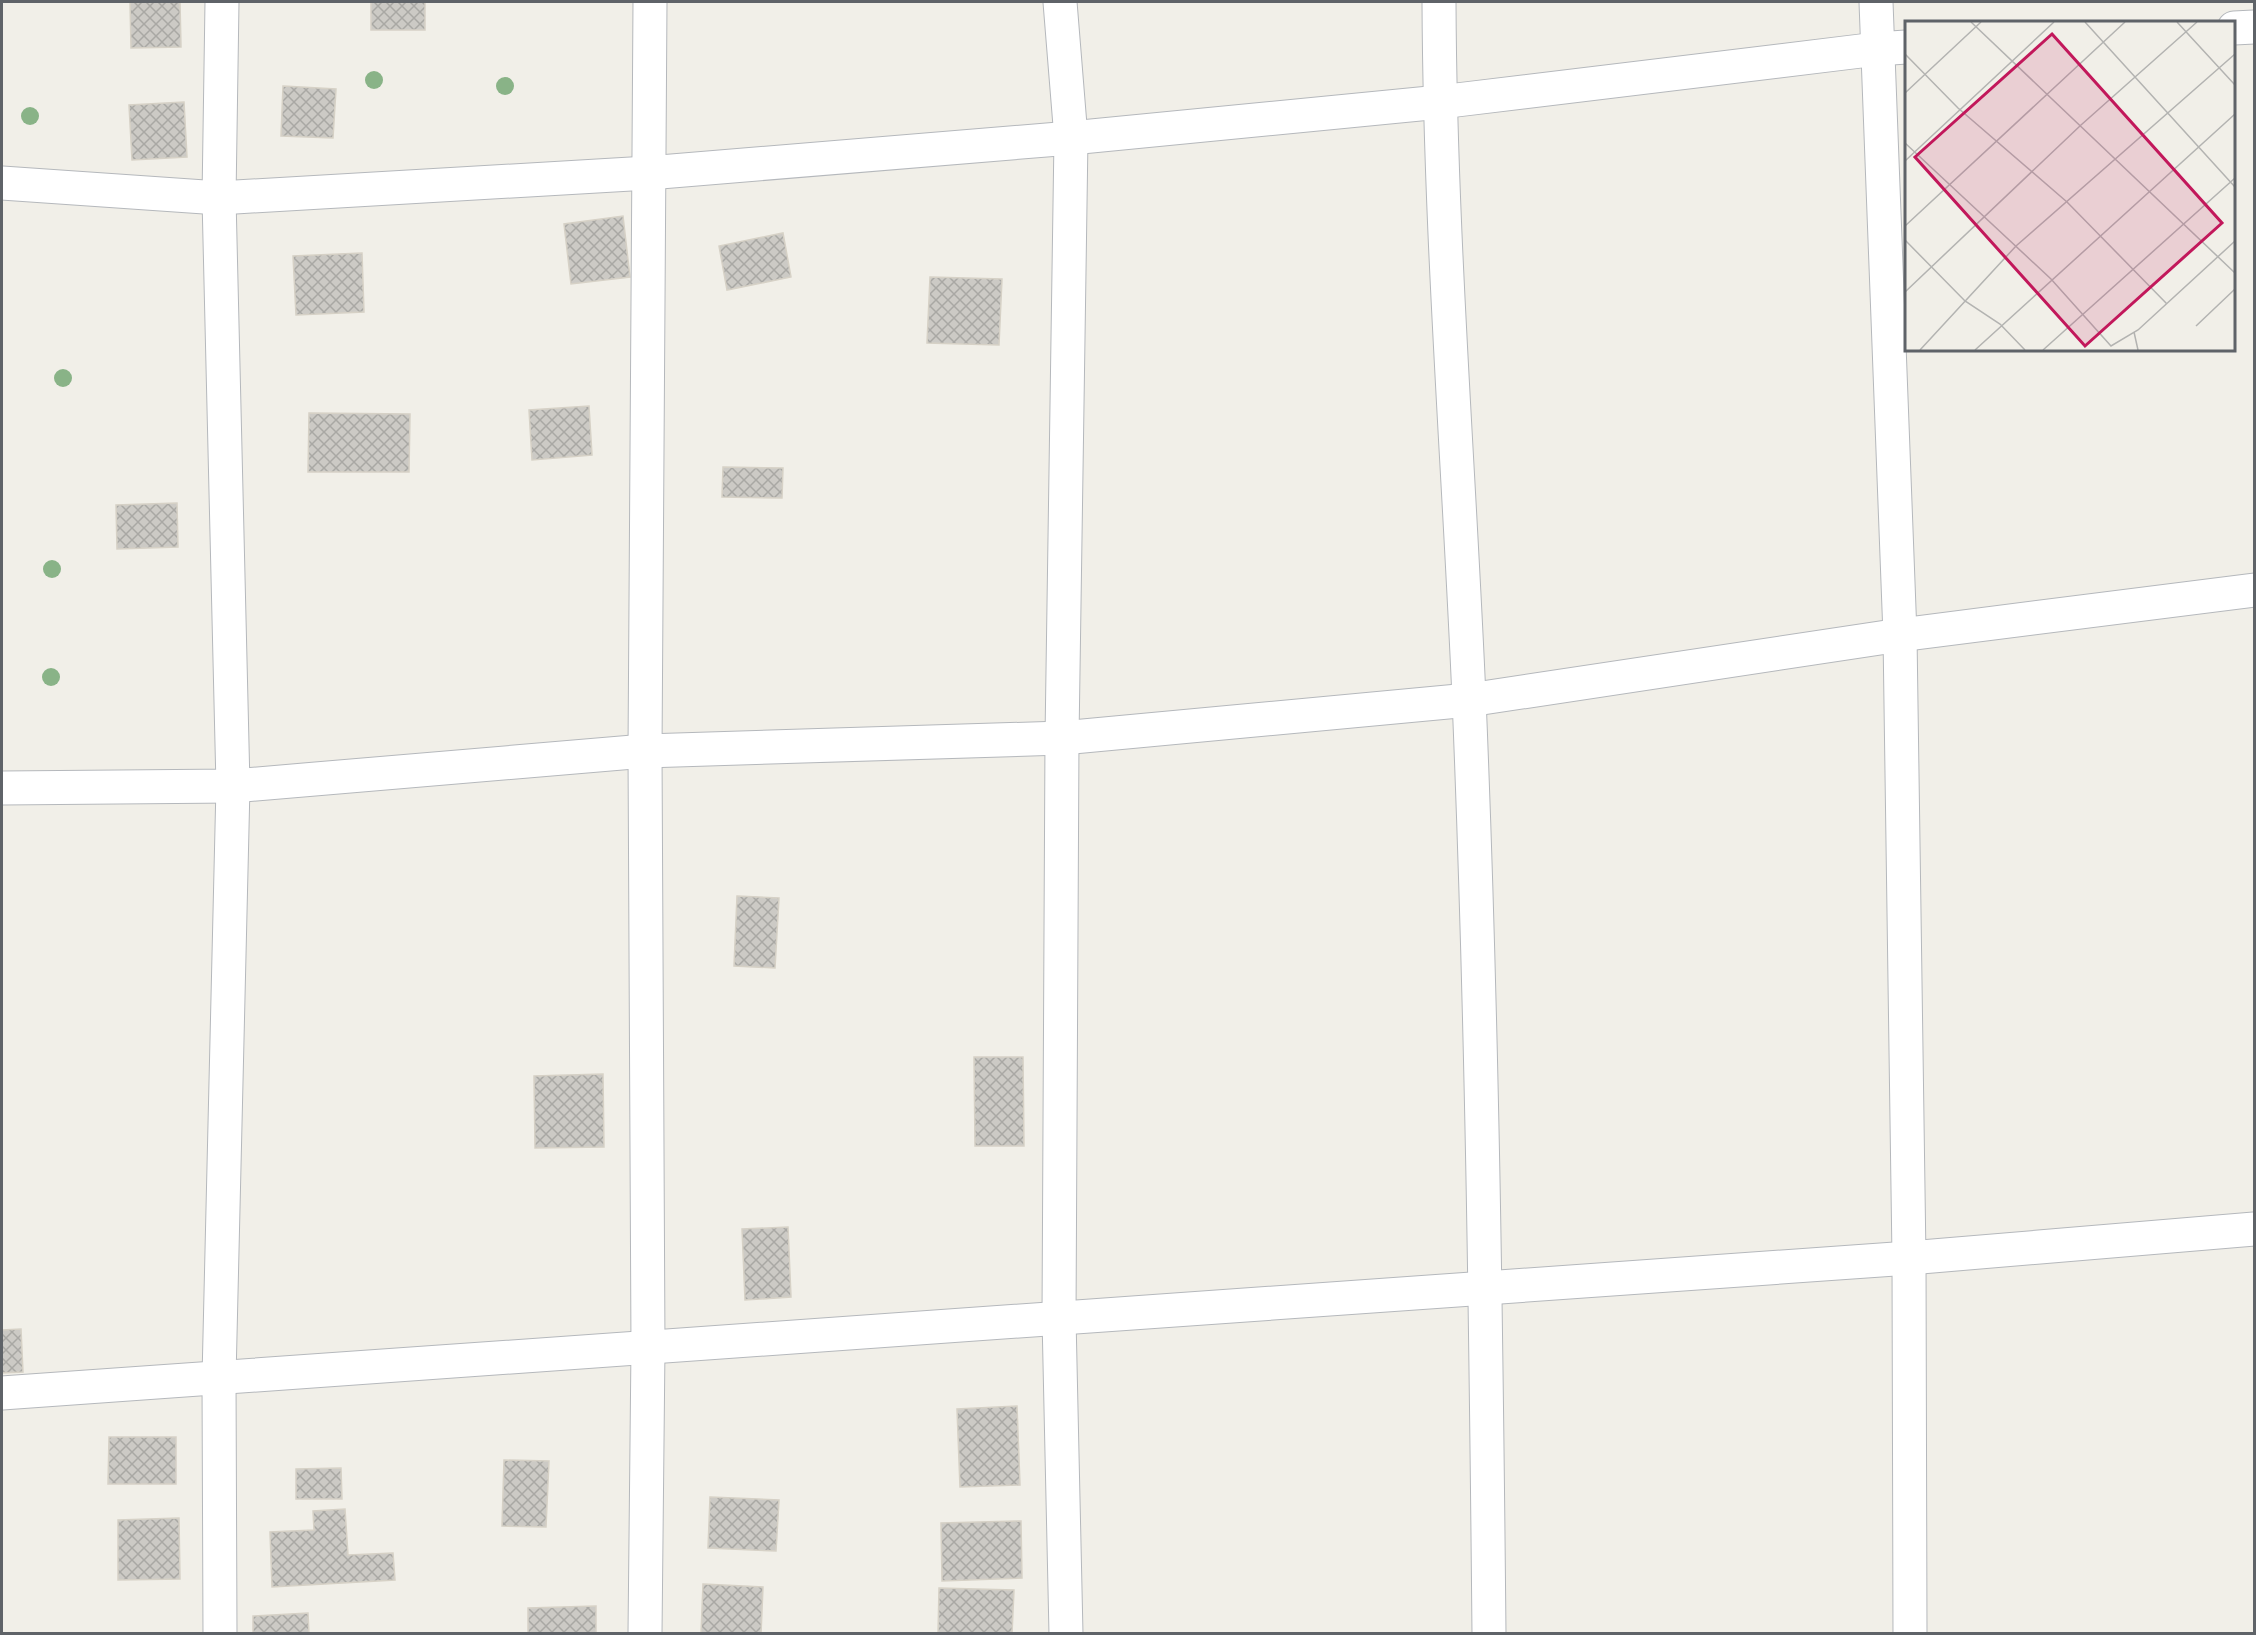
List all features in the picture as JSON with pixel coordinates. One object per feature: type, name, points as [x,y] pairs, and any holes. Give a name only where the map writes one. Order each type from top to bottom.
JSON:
[{"type":"street","points":[[220,1634],[219,1378],[233,786],[219,198],[222,2]]},
{"type":"street","points":[[645,1634],[648,1347],[645,751],[650,2]]},
{"type":"street","points":[[1060,2],[1071,138],[1062,738],[1059,1318],[1066,1634]]},
{"type":"street","points":[[1439,2],[1440,102],[1469,700],[1486,1288],[1489,1634]]},
{"type":"street","points":[[1876,2],[1892,48],[1909,1258],[1910,1634]]},
{"type":"street","points":[[2235,28],[2254,27]]},
{"type":"street","points":[[2,183],[219,198],[648,173],[1071,138],[1440,102],[1892,48]]},
{"type":"street","points":[[2,788],[233,786],[645,751],[1062,738],[1469,700],[1900,635],[2254,590]]},
{"type":"street","points":[[2,1393],[1909,1258],[2254,1229]]},
{"type":"building","points":[[130,2],[180,2],[181,47],[131,48]]},
{"type":"building","points":[[371,2],[425,2],[425,30],[371,30]]},
{"type":"building","points":[[283,86],[336,89],[333,138],[281,136]]},
{"type":"building","points":[[184,102],[187,157],[132,160],[129,105]]},
{"type":"building","points":[[623,216],[630,277],[571,284],[564,224]]},
{"type":"building","points":[[783,233],[791,277],[727,290],[719,246]]},
{"type":"building","points":[[362,253],[364,312],[296,315],[293,256]]},
{"type":"building","points":[[930,277],[1002,279],[999,345],[927,343]]},
{"type":"building","points":[[589,406],[592,455],[532,460],[529,410]]},
{"type":"building","points":[[309,413],[410,414],[409,472],[308,472]]},
{"type":"building","points":[[723,467],[783,468],[782,498],[722,497]]},
{"type":"building","points":[[177,503],[178,547],[117,549],[116,505]]},
{"type":"building","points":[[737,896],[779,898],[775,968],[734,966]]},
{"type":"building","points":[[974,1057],[1023,1057],[1024,1146],[975,1146]]},
{"type":"building","points":[[603,1074],[604,1147],[535,1148],[534,1076]]},
{"type":"building","points":[[788,1227],[791,1297],[745,1300],[742,1229]]},
{"type":"building","points":[[21,1329],[23,1372],[2,1373],[2,1330]]},
{"type":"building","points":[[1017,1406],[1020,1485],[960,1487],[957,1409]]},
{"type":"building","points":[[109,1437],[176,1437],[176,1484],[108,1484]]},
{"type":"building","points":[[504,1460],[549,1461],[546,1527],[502,1526]]},
{"type":"building","points":[[341,1468],[342,1499],[296,1499],[296,1469]]},
{"type":"building","points":[[710,1497],[779,1500],[776,1551],[708,1548]]},
{"type":"building","points":[[345,1509],[348,1555],[393,1553],[395,1580],[272,1587],[270,1532],[314,1530],[313,1511]]},
{"type":"building","points":[[179,1518],[180,1579],[118,1580],[118,1520]]},
{"type":"building","points":[[1021,1521],[1022,1578],[942,1581],[941,1523]]},
{"type":"building","points":[[703,1584],[763,1587],[761,1634],[701,1634]]},
{"type":"building","points":[[939,1588],[1014,1590],[1012,1634],[938,1634]]},
{"type":"building","points":[[596,1606],[596,1634],[528,1634],[528,1608]]},
{"type":"building","points":[[308,1613],[309,1634],[253,1634],[253,1616]]}]
